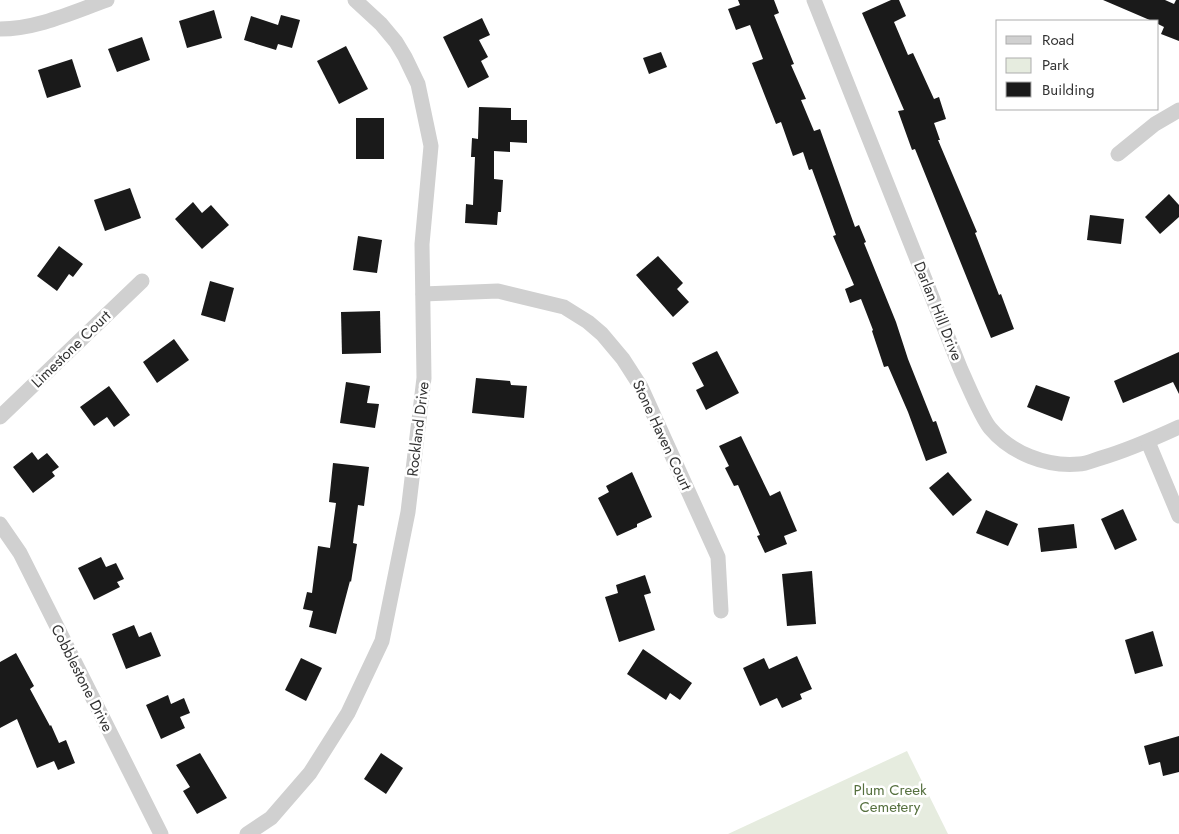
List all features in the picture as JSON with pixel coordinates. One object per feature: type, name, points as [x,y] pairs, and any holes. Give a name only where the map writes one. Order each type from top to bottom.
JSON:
[{"type":"street","points":[[0,30],[14,29],[51,20],[107,0]]},
{"type":"street","name":"Rockland Drive","points":[[247,834],[271,818],[310,773],[348,713],[382,641],[408,512],[423,388],[422,244],[431,146],[418,84],[396,42],[381,24],[355,0]]},
{"type":"street","name":"Darlan Hill Drive","points":[[814,0],[961,370],[989,426],[1006,443],[1024,455],[1054,463],[1079,464],[1113,455],[1148,442],[1179,427]]},
{"type":"street","points":[[1118,154],[1156,124],[1179,110]]},
{"type":"street","name":"Limestone Court","points":[[0,417],[142,281]]},
{"type":"street","name":"Stone Haven Court","points":[[423,294],[498,291],[564,307],[588,322],[602,334],[623,359],[641,387],[718,557],[721,611]]},
{"type":"street","points":[[1148,442],[1179,516]]},
{"type":"street","name":"Cobblestone Drive","points":[[0,524],[20,554],[161,834]]},
{"type":"green space","name":"Plum Creek Cemetery","points":[[907,751],[948,834],[728,834]]},
{"type":"building","points":[[738,0],[774,0],[779,13],[774,15],[794,64],[791,65],[806,99],[801,100],[814,131],[820,129],[855,227],[859,225],[866,242],[864,243],[896,322],[908,359],[933,422],[936,421],[947,453],[926,461],[888,366],[884,367],[861,299],[850,303],[845,289],[854,285],[833,236],[836,235],[812,169],[809,170],[803,152],[793,156],[781,122],[776,124],[752,63],[763,59],[750,25],[736,30],[728,9],[740,5]]},
{"type":"building","points":[[891,0],[899,0],[906,16],[894,22],[908,55],[913,53],[934,99],[939,97],[946,119],[934,123],[940,140],[938,140],[977,232],[975,233],[1014,329],[991,338],[915,149],[912,150],[898,111],[904,110],[862,13]]},
{"type":"building","points":[[1103,0],[1165,0],[1174,4],[1176,0],[1179,0],[1179,41],[1161,34],[1164,27],[1159,24],[1159,20],[1150,20]]},
{"type":"building","points":[[214,10],[222,38],[187,48],[179,21]]},
{"type":"building","points":[[281,15],[300,20],[292,48],[278,44],[276,50],[244,40],[251,16],[278,25]]},
{"type":"building","points":[[482,18],[490,35],[479,40],[488,57],[481,61],[489,77],[468,88],[443,37]]},
{"type":"building","points":[[142,37],[150,60],[117,72],[108,49]]},
{"type":"building","points":[[346,46],[368,89],[339,104],[317,61]]},
{"type":"building","points":[[661,52],[667,67],[649,74],[643,58]]},
{"type":"building","points":[[72,59],[81,87],[47,98],[38,70]]},
{"type":"building","points":[[479,107],[511,108],[511,120],[527,120],[527,143],[510,142],[510,152],[494,151],[494,179],[503,180],[501,212],[498,212],[497,225],[465,223],[466,204],[473,205],[475,157],[471,157],[472,138],[478,139]]},
{"type":"building","points":[[356,118],[384,118],[384,159],[356,159]]},
{"type":"building","points":[[130,188],[141,218],[105,231],[94,200]]},
{"type":"building","points":[[1169,194],[1179,205],[1179,217],[1160,234],[1145,217]]},
{"type":"building","points":[[193,202],[202,213],[211,205],[229,225],[202,249],[175,219]]},
{"type":"building","points":[[1090,215],[1124,219],[1121,244],[1087,240]]},
{"type":"building","points":[[358,236],[382,240],[377,273],[353,270]]},
{"type":"building","points":[[59,246],[83,264],[73,277],[69,274],[57,291],[37,276]]},
{"type":"building","points":[[658,256],[683,283],[677,289],[689,302],[673,317],[636,275]]},
{"type":"building","points":[[210,281],[234,288],[225,322],[201,315]]},
{"type":"building","points":[[380,311],[381,353],[342,354],[341,312]]},
{"type":"building","points":[[174,339],[189,360],[157,383],[143,362]]},
{"type":"building","points":[[717,351],[739,393],[706,410],[696,390],[704,386],[692,363]]},
{"type":"building","points":[[1179,352],[1179,394],[1173,382],[1123,403],[1114,381]]},
{"type":"building","points":[[476,378],[510,381],[511,385],[527,386],[524,418],[472,413]]},
{"type":"building","points":[[346,382],[370,386],[367,403],[379,404],[375,428],[340,423]]},
{"type":"building","points":[[1036,385],[1070,397],[1062,421],[1027,407]]},
{"type":"building","points":[[109,386],[130,415],[114,427],[107,417],[94,426],[80,407]]},
{"type":"building","points":[[741,436],[770,496],[780,491],[797,531],[784,536],[787,544],[765,553],[757,536],[760,535],[738,485],[734,486],[725,468],[729,466],[719,446]]},
{"type":"building","points":[[32,452],[38,460],[47,453],[59,467],[52,472],[55,476],[33,493],[13,467]]},
{"type":"building","points":[[333,463],[369,467],[364,506],[358,505],[353,543],[357,544],[351,582],[336,634],[309,627],[313,611],[303,609],[307,592],[312,593],[318,546],[330,548],[336,503],[329,502]]},
{"type":"building","points":[[632,472],[652,517],[637,524],[637,527],[617,536],[598,498],[609,492],[606,486]]},
{"type":"building","points":[[948,472],[972,500],[953,516],[929,488]]},
{"type":"building","points":[[1123,509],[1137,540],[1115,550],[1101,519]]},
{"type":"building","points":[[986,510],[1018,524],[1008,546],[976,533]]},
{"type":"building","points":[[1074,524],[1077,548],[1041,552],[1038,528]]},
{"type":"building","points":[[101,557],[106,567],[116,563],[124,579],[117,582],[120,587],[94,600],[78,568]]},
{"type":"building","points":[[812,571],[816,624],[787,626],[782,574]]},
{"type":"building","points":[[645,575],[651,593],[644,595],[655,630],[619,642],[605,597],[618,593],[616,585]]},
{"type":"building","points":[[134,625],[139,637],[151,632],[161,656],[126,669],[112,634]]},
{"type":"building","points":[[1153,631],[1163,666],[1135,674],[1125,640]]},
{"type":"building","points":[[643,649],[692,683],[680,700],[670,693],[666,700],[627,674]]},
{"type":"building","points":[[16,653],[34,686],[30,689],[59,743],[66,740],[75,763],[58,770],[54,761],[37,768],[17,719],[0,728],[0,662]]},
{"type":"building","points":[[797,656],[812,689],[800,694],[802,699],[782,708],[777,698],[760,706],[743,668],[764,658],[769,669]]},
{"type":"building","points":[[301,658],[322,668],[306,701],[285,690]]},
{"type":"building","points":[[168,695],[171,704],[184,698],[190,713],[180,717],[185,728],[161,739],[146,705]]},
{"type":"building","points":[[1179,736],[1179,772],[1163,776],[1160,762],[1149,765],[1144,746]]},
{"type":"building","points":[[200,753],[227,798],[197,814],[183,791],[190,787],[176,765]]},
{"type":"building","points":[[381,753],[403,768],[386,794],[364,779]]}]
